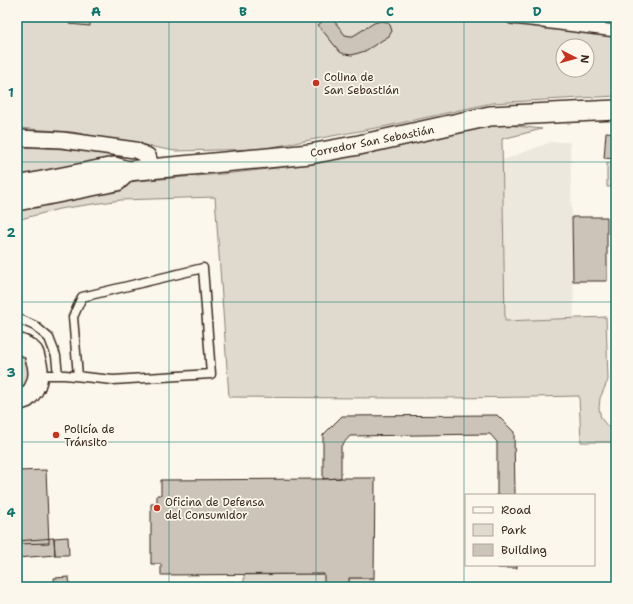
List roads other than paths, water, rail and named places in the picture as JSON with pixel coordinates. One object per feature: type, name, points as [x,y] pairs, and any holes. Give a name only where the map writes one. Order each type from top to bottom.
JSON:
[{"type":"street","points":[[512,18],[616,31]]},
{"type":"street","name":"Corredor San Sebastián","points":[[17,186],[114,167],[128,171],[310,154],[359,145],[490,116],[616,110]]},
{"type":"street","points":[[17,138],[62,140],[136,150],[148,156],[152,169]]},
{"type":"street","name":"Corredor San Sebastián","points":[[17,201],[116,181],[128,171]]},
{"type":"street","points":[[17,343],[33,352],[37,362],[38,375],[38,380],[33,390],[25,398],[17,401]]},
{"type":"lane","points":[[38,375],[78,376],[112,380],[211,374],[203,268],[82,297],[72,317],[78,376]]},
{"type":"lane","points":[[17,318],[35,326],[49,338],[56,356],[58,375]]},
{"type":"place","name":"Colina de San Sebastián","points":[[316,83]]},
{"type":"place","name":"Policía de Tránsito","points":[[56,435]]},
{"type":"place","name":"Oficina de Defensa del Consumidor","points":[[157,508]]}]
